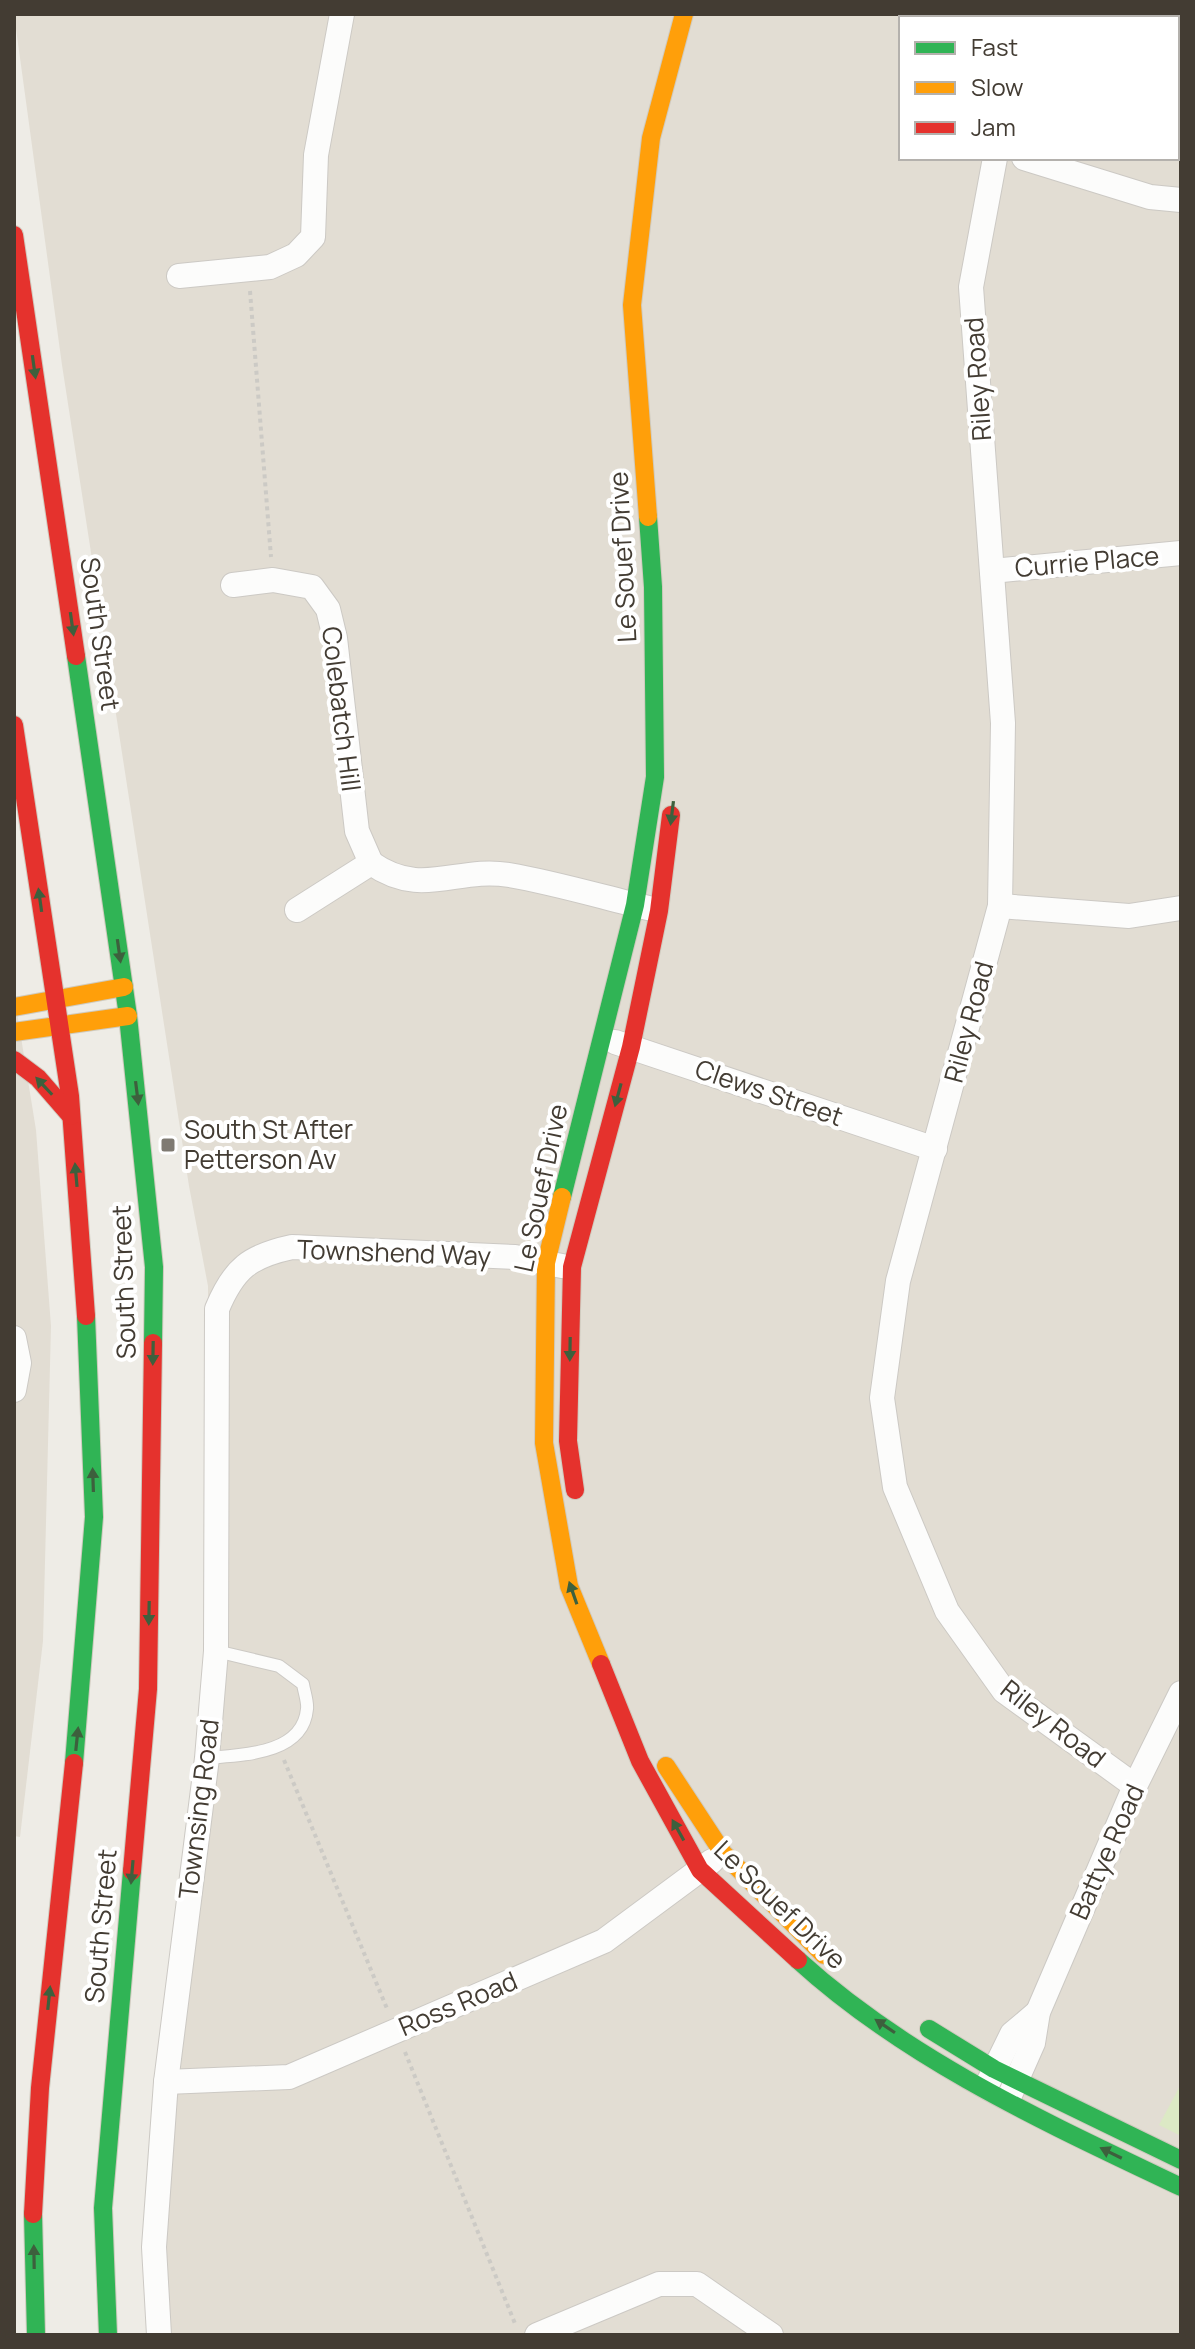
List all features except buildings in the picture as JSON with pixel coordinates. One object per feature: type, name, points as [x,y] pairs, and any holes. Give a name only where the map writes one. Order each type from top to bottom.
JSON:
[{"type":"main road","name":"Le Souef Drive","points":[[684,14],[651,138],[632,305],[653,587],[655,777],[635,905],[546,1263],[544,1443],[569,1586],[640,1761],[700,1870],[831,1990],[995,2097],[1181,2187]]},
{"type":"main road","name":"Le Souef Drive","points":[[673,636],[649,307],[666,140],[703,14]]},
{"type":"main road","name":"South Street","points":[[14,235],[128,1016],[154,1267],[148,1689],[103,2208],[108,2335]]},
{"type":"main road","name":"South Street","points":[[14,725],[71,1116],[85,1286],[94,1517],[81,1702],[40,2088],[33,2209],[36,2335]]},
{"type":"main road","name":"Le Souef Drive","points":[[578,1513],[568,1441],[572,1267],[631,1047],[659,911],[674,793]]},
{"type":"main road","points":[[30,957],[45,935]]},
{"type":"main road","points":[[14,1007],[124,987]]},
{"type":"main road","points":[[14,1032],[128,1016]]},
{"type":"main road","points":[[14,1060],[38,1078],[71,1116]]},
{"type":"main road","points":[[589,1586],[641,1713]]},
{"type":"main road","name":"Le Souef Drive","points":[[659,1755],[723,1853],[847,1977],[860,1986]]},
{"type":"main road","points":[[914,2019],[994,2069],[1181,2160]]},
{"type":"street","points":[[179,276],[270,267],[296,255],[313,237],[316,155],[342,14]]},
{"type":"street","name":"Riley Road","points":[[995,160],[971,287],[1003,723],[1000,906],[898,1281],[882,1398],[895,1487],[947,1611],[1004,1691],[1135,1786]]},
{"type":"street","points":[[1030,160],[1150,197],[1181,200]]},
{"type":"street","name":"Currie Place","points":[[992,571],[1181,553]]},
{"type":"street","name":"Colebatch Hill","points":[[233,585],[273,580],[312,587],[328,609],[335,638],[357,831],[371,863]]},
{"type":"street","points":[[297,910],[371,863],[391,877],[410,881],[505,874],[659,911]]},
{"type":"street","points":[[1000,906],[1129,916],[1181,908]]},
{"type":"street","name":"Clews Street","points":[[601,1038],[935,1149]]},
{"type":"street","name":"Townshend Way","points":[[228,1284],[257,1255],[292,1247],[515,1257],[572,1267]]},
{"type":"street","name":"Townsing Road","points":[[159,2335],[154,2247],[166,2082],[207,1758],[216,1651],[217,1309],[228,1284]]},
{"type":"street","points":[[14,1338],[19,1363],[14,1390]]},
{"type":"street","name":"Battye Road","points":[[995,2097],[1017,2080],[1033,2043],[1038,2012],[1135,1786],[1181,1693]]},
{"type":"street","name":"Ross Road","points":[[166,2082],[289,2077],[604,1941],[723,1853]]},
{"type":"street","name":"Battye Road","points":[[995,2097],[994,2069],[1012,2034],[1038,2012]]},
{"type":"street","points":[[537,2335],[659,2284],[697,2284],[771,2335]]},
{"type":"lane","points":[[207,1758],[279,1747],[298,1730],[307,1710],[303,1684],[279,1666],[216,1651]]},
{"type":"path","points":[[248,269],[273,580]]},
{"type":"shaded area","points":[[14,14],[1181,14],[1181,2335],[150,2335],[207,1679],[208,1286],[189,1186],[62,365]]},
{"type":"shaded area","points":[[14,994],[36,1130],[51,1326],[43,1641],[20,1837],[14,1836]]},
{"type":"green space","points":[[1181,2084],[1181,2136],[1159,2125]]},
{"type":"traffic: fast","points":[[562,1197],[635,905],[655,777],[653,587],[648,517]]},
{"type":"traffic: fast","points":[[76,656],[128,1016],[154,1267],[153,1343]]},
{"type":"traffic: fast","points":[[74,1763],[94,1517],[86,1316]]},
{"type":"traffic: fast","points":[[108,2335],[103,2208],[132,1871]]},
{"type":"traffic: fast","points":[[798,1960],[841,1996],[933,2059],[1030,2114],[1181,2187]]},
{"type":"traffic: fast","points":[[929,2029],[994,2069],[1181,2160]]},
{"type":"traffic: fast","points":[[33,2214],[36,2335]]},
{"type":"traffic: slow","points":[[648,517],[632,305],[651,138],[684,14]]},
{"type":"traffic: slow","points":[[14,1007],[124,987]]},
{"type":"traffic: slow","points":[[14,1032],[128,1016]]},
{"type":"traffic: slow","points":[[562,1197],[546,1263],[544,1443],[569,1586],[601,1664]]},
{"type":"traffic: slow","points":[[666,1766],[723,1853],[824,1955]]},
{"type":"traffic: jam","points":[[14,235],[76,656]]},
{"type":"traffic: jam","points":[[14,725],[70,1096],[86,1316]]},
{"type":"traffic: jam","points":[[575,1490],[568,1441],[572,1267],[631,1047],[659,911],[671,815]]},
{"type":"traffic: jam","points":[[14,1060],[38,1078],[71,1116]]},
{"type":"traffic: jam","points":[[132,1871],[148,1689],[153,1343]]},
{"type":"traffic: jam","points":[[601,1664],[640,1761],[700,1870],[798,1960]]},
{"type":"traffic: jam","points":[[33,2214],[40,2088],[74,1763]]},
{"type":"place","name":"South St After Petterson Av","points":[[168,1145]]}]
